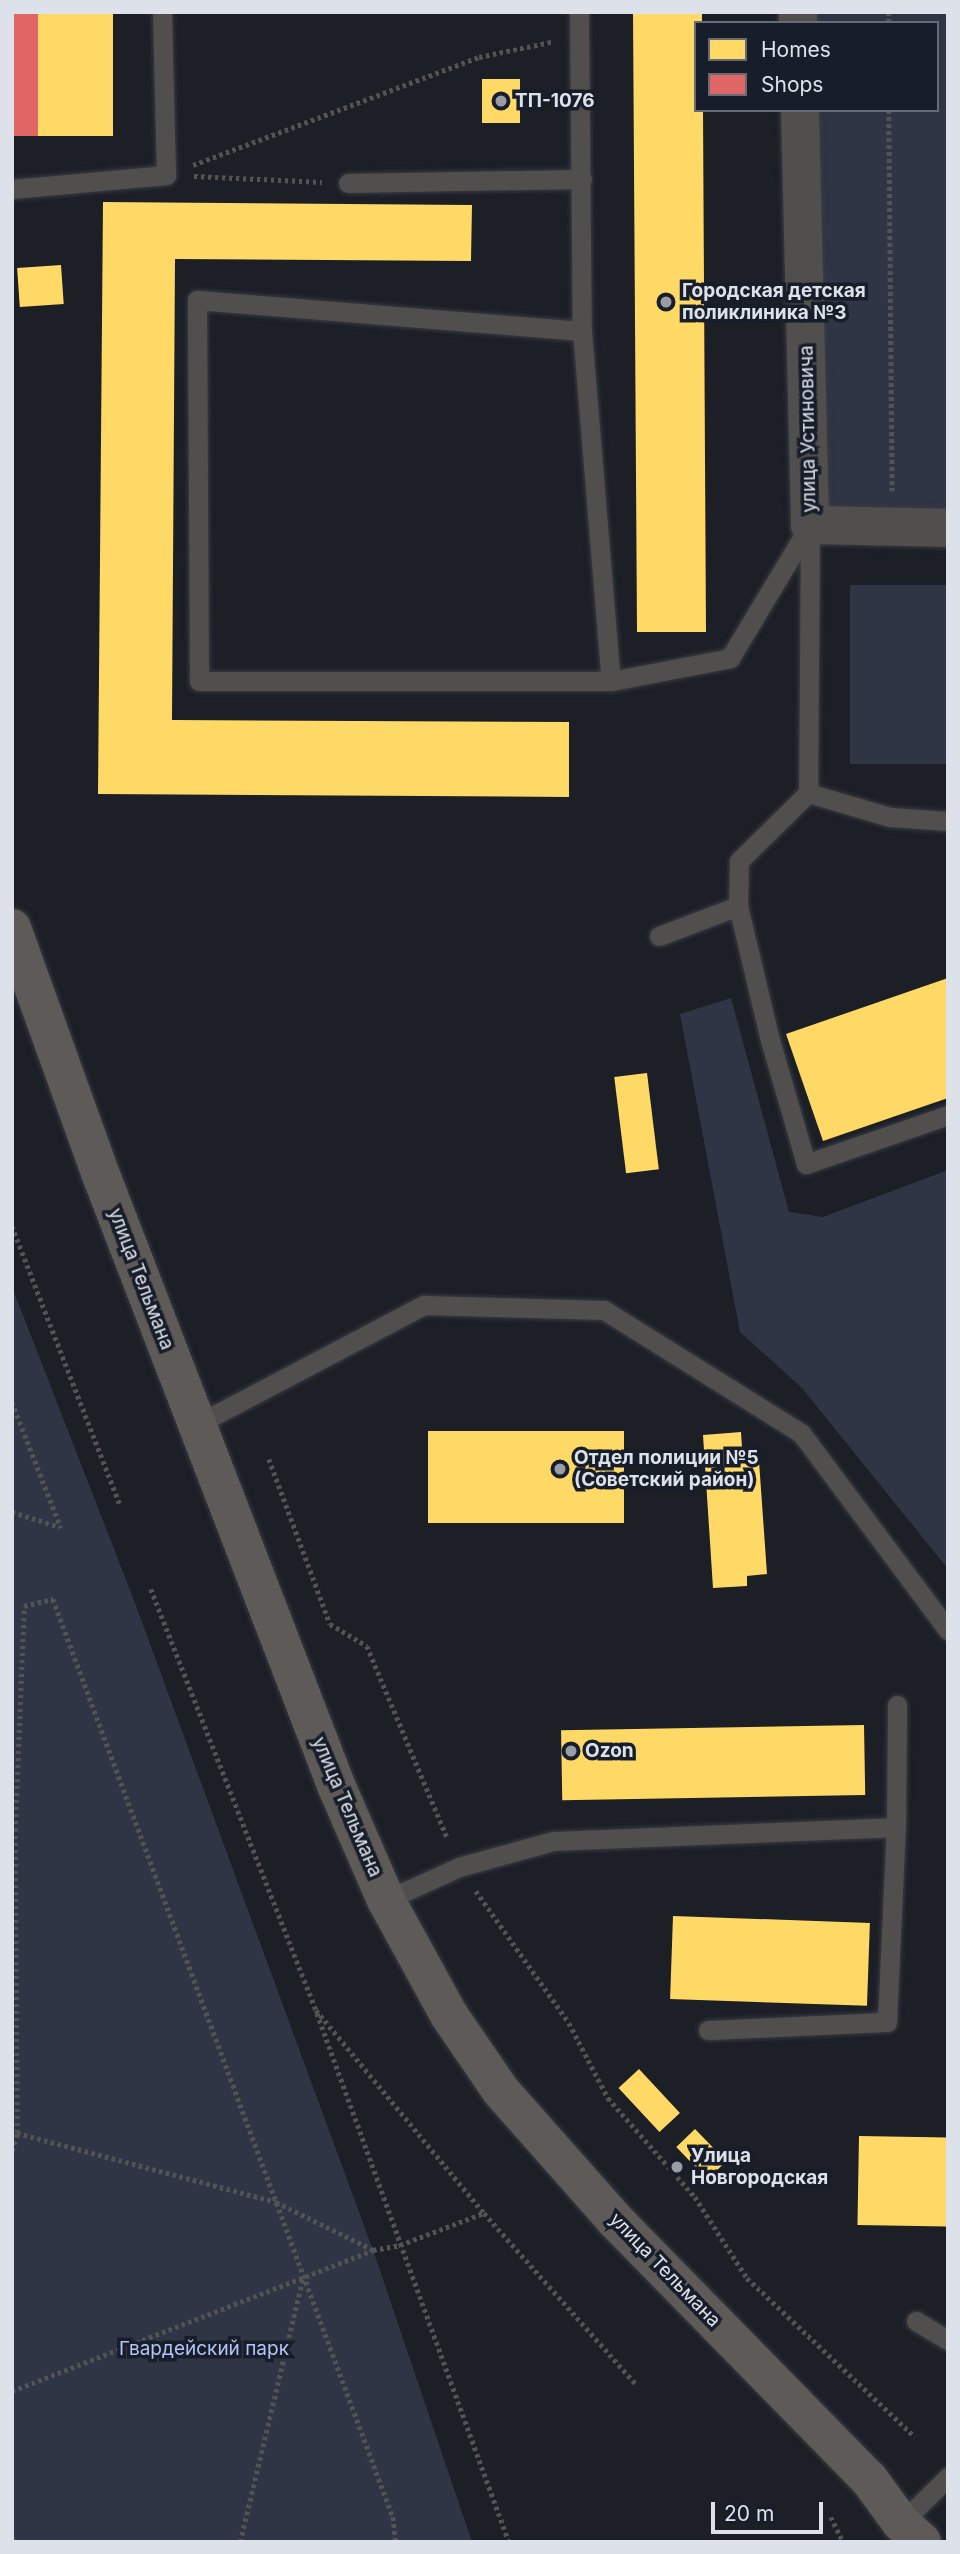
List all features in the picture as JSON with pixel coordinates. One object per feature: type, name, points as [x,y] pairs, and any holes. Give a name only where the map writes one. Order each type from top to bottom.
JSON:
[{"type":"main road","name":"улица Тельмана","points":[[12,928],[101,1175],[336,1785],[386,1900],[449,2015],[501,2091],[616,2221],[869,2479],[911,2532]]},
{"type":"street","name":"улица Устиновича","points":[[800,112],[810,525],[948,528]]},
{"type":"lane","points":[[12,189],[166,175],[162,12]]},
{"type":"lane","points":[[579,12],[582,331],[611,681]]},
{"type":"lane","points":[[348,183],[582,179]]},
{"type":"lane","points":[[582,331],[197,300],[199,681],[611,681],[730,657],[810,525]]},
{"type":"lane","points":[[810,525],[808,793],[739,861],[738,906],[770,1040],[806,1164],[948,1115]]},
{"type":"lane","points":[[808,793],[890,817],[948,821]]},
{"type":"lane","points":[[659,936],[738,906]]},
{"type":"lane","points":[[196,1425],[424,1305],[604,1310],[801,1433],[948,1630]]},
{"type":"lane","points":[[708,2029],[887,2022],[896,1828],[897,1705]]},
{"type":"lane","points":[[386,1900],[459,1867],[553,1841],[896,1828]]},
{"type":"lane","points":[[916,2321],[948,2340]]},
{"type":"lane","points":[[911,2532],[948,2477]]},
{"type":"path","points":[[166,175],[479,57],[579,37]]},
{"type":"path","points":[[890,112],[892,527]]},
{"type":"path","points":[[166,175],[348,183]]},
{"type":"path","points":[[12,1226],[120,1505]]},
{"type":"path","points":[[12,1402],[61,1528],[12,1513]]},
{"type":"path","points":[[269,1459],[330,1624],[367,1646],[459,1867],[569,2023],[608,2098],[695,2197],[747,2278],[915,2437]]},
{"type":"path","points":[[151,1589],[316,2010],[509,2542]]},
{"type":"path","points":[[12,2151],[17,2133],[15,1831],[24,1606],[53,1599],[393,2517],[396,2542]]},
{"type":"path","points":[[316,2010],[484,2213],[636,2384]]},
{"type":"path","points":[[17,2133],[276,2202],[373,2250]]},
{"type":"path","points":[[12,2391],[373,2250],[400,2245],[484,2213]]},
{"type":"path","points":[[240,2542],[304,2277]]},
{"type":"path","points":[[831,2517],[843,2542]]},
{"type":"green space","points":[[798,12],[948,12],[948,528],[810,525],[800,112],[939,112],[939,21],[798,21]]},
{"type":"green space","points":[[850,585],[948,585],[948,764],[850,764]]},
{"type":"green space","points":[[731,998],[789,1212],[823,1217],[948,1170],[948,1569],[802,1388],[740,1332],[680,1014]]},
{"type":"green space","name":"Гвардейский парк","points":[[12,1287],[132,1595],[373,2250],[472,2542],[12,2542]]},
{"type":"building: Homes","points":[[38,12],[113,12],[113,136],[38,136]]},
{"type":"building: Homes","points":[[633,12],[702,12],[702,21],[694,21],[694,112],[703,112],[706,632],[637,632]]},
{"type":"building: Homes","name":"ТП-1076","points":[[482,79],[520,79],[520,123],[482,123]]},
{"type":"building: Homes","points":[[103,202],[472,205],[471,261],[175,259],[172,720],[569,722],[569,797],[98,794]]},
{"type":"building: Homes","points":[[61,265],[64,304],[20,307],[17,268]]},
{"type":"building: Homes","points":[[948,978],[948,1098],[823,1141],[786,1034]]},
{"type":"building: Homes","points":[[647,1073],[659,1169],[626,1173],[614,1077]]},
{"type":"building: Homes","points":[[428,1431],[624,1431],[624,1523],[428,1523]]},
{"type":"building: Homes","points":[[741,1432],[742,1448],[758,1447],[767,1574],[747,1576],[747,1586],[713,1588],[703,1435]]},
{"type":"building: Homes","points":[[864,1725],[865,1795],[562,1800],[561,1730]]},
{"type":"building: Homes","points":[[673,1916],[870,1923],[867,2006],[670,1999]]},
{"type":"building: Homes","points":[[639,2069],[680,2113],[659,2132],[619,2088]]},
{"type":"building: Homes","points":[[695,2129],[726,2161],[708,2179],[676,2147]]},
{"type":"building: Homes","points":[[859,2136],[948,2138],[946,2227],[857,2225]]},
{"type":"building: Shops","points":[[12,12],[38,12],[38,136],[12,136]]},
{"type":"place","name":"ТП-1076","points":[[501,101]]},
{"type":"place","name":"Городская детская поликлиника №3","points":[[666,302]]},
{"type":"place","name":"Отдел полиции №5 (Советский район)","points":[[560,1469]]},
{"type":"place","name":"Ozon","points":[[571,1751]]},
{"type":"place","name":"Улица Новгородская","points":[[677,2167]]}]
